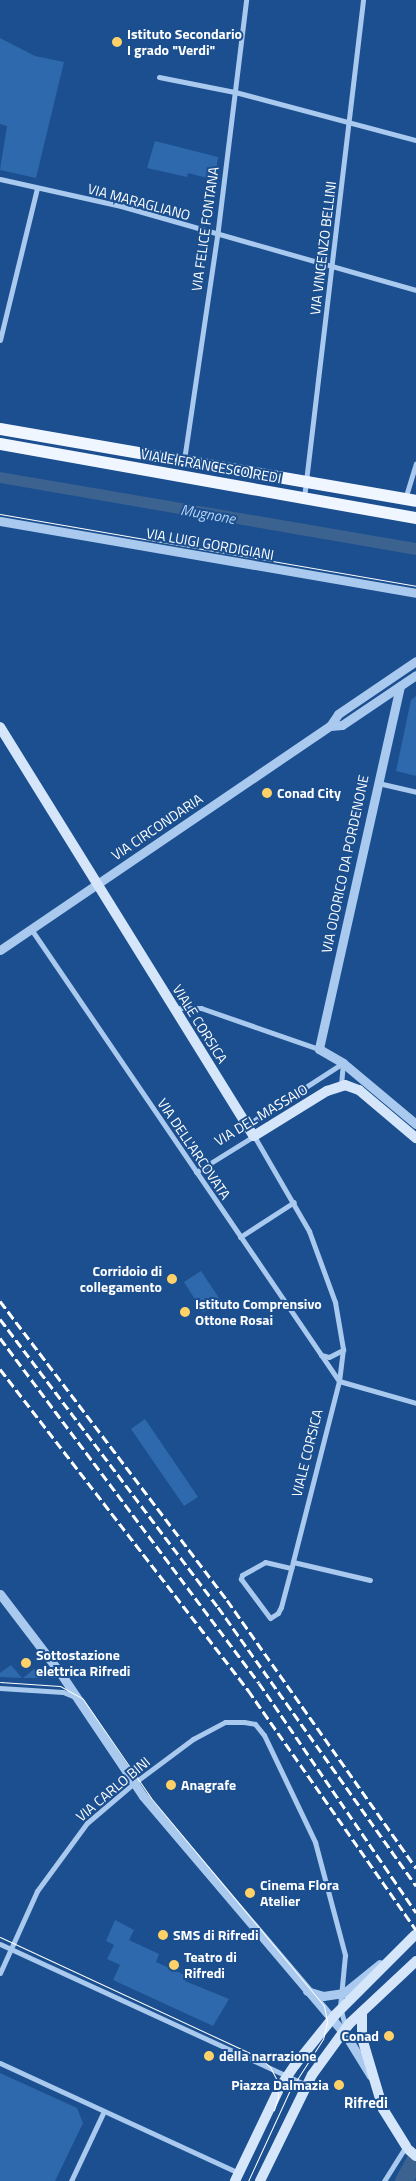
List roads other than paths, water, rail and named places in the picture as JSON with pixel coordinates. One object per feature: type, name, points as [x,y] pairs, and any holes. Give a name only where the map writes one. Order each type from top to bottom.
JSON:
[{"type":"main road","name":"VIALE FRANCESCO REDI","points":[[0,429],[411,500]]},
{"type":"main road","name":"VIALE FRANCESCO REDI","points":[[0,444],[416,518]]},
{"type":"main road","name":"VIALE CORSICA","points":[[0,727],[254,1136]]},
{"type":"main road","name":"VIA DEL MASSAIO","points":[[254,1136],[342,1085]]},
{"type":"main road","points":[[342,1085],[360,1090],[416,1138]]},
{"type":"main road","points":[[237,2177],[287,2076],[330,2020],[365,1982],[415,1935]]},
{"type":"main road","points":[[260,2181],[305,2084],[362,2011],[416,1961]]},
{"type":"main road","points":[[362,2011],[360,2031],[383,2110],[410,2151]]},
{"type":"street","name":"VIA FELICE FONTANA","points":[[184,460],[217,235],[246,0]]},
{"type":"street","name":"VIA VINCENZO BELLINI","points":[[304,498],[363,0]]},
{"type":"street","points":[[159,77],[235,92],[416,140]]},
{"type":"street","name":"VIA MARAGLIANO","points":[[0,179],[121,206],[217,235],[416,290]]},
{"type":"street","points":[[0,340],[37,188]]},
{"type":"street","points":[[411,500],[416,464]]},
{"type":"street","name":"VIA LUIGI GORDIGIANI","points":[[0,521],[416,593]]},
{"type":"street","name":"VIA CIRCONDARIA","points":[[0,950],[330,726],[338,714],[416,661]]},
{"type":"street","name":"VIA CIRCONDARIA","points":[[330,726],[342,725],[416,675]]},
{"type":"street","name":"VIA ODORICO DA PORDENONE","points":[[319,1049],[400,686]]},
{"type":"street","points":[[378,783],[416,792]]},
{"type":"street","name":"VIA DELL'ARCOVATA","points":[[31,929],[339,1382]]},
{"type":"street","points":[[174,1008],[201,1008],[319,1049],[343,1063],[416,1124]]},
{"type":"street","points":[[342,1085],[343,1063]]},
{"type":"street","name":"VIA DEL MASSAIO","points":[[247,1125],[343,1063]]},
{"type":"street","name":"VIA DEL MASSAIO","points":[[196,1172],[254,1136]]},
{"type":"street","name":"VIALE CORSICA","points":[[254,1136],[294,1202],[322,1261],[335,1302],[343,1350],[339,1382],[292,1565],[278,1613],[270,1618],[242,1579],[242,1575],[265,1562],[292,1565],[370,1580]]},
{"type":"street","points":[[240,1237],[294,1202]]},
{"type":"street","points":[[318,1353],[329,1357],[343,1350]]},
{"type":"street","points":[[339,1382],[414,1402]]},
{"type":"street","points":[[0,1594],[56,1668],[73,1696],[134,1783],[330,2020],[346,2033]]},
{"type":"street","points":[[0,1688],[57,1692],[73,1696]]},
{"type":"street","name":"VIA CARLO BINI","points":[[0,1973],[37,1891],[61,1854],[92,1819],[134,1783],[194,1739],[229,1721],[255,1724],[264,1735],[301,1808],[325,1877],[346,1961],[342,1994]]},
{"type":"street","points":[[0,1944],[305,2084]]},
{"type":"street","points":[[303,1988],[317,1995],[342,1994],[365,1982]]},
{"type":"street","points":[[342,1994],[340,2009],[346,2033],[374,2082]]},
{"type":"street","points":[[0,2063],[104,2111],[237,2177]]},
{"type":"street","points":[[71,2181],[104,2111]]},
{"type":"street","points":[[384,2181],[410,2151]]},
{"type":"water","name":"Mugnone","points":[[0,472],[416,543],[416,555],[0,483]]},
{"type":"waterway","points":[[404,2181],[416,2159]]},
{"type":"tram line","points":[[0,514],[416,586]]},
{"type":"tram line","points":[[0,1682],[60,1686],[83,1699],[151,1798],[324,2006],[327,2022],[323,2039],[289,2092],[248,2181]]},
{"type":"tram line","points":[[0,1937],[259,2057],[270,2067],[277,2080],[278,2097],[274,2110]]},
{"type":"railway","points":[[0,1301],[227,1600],[416,1868]]},
{"type":"railway","points":[[0,1319],[218,1607],[416,1886]]},
{"type":"railway","points":[[0,1338],[259,1683],[416,1912]]},
{"type":"railway","points":[[0,1369],[248,1690],[416,1930]]},
{"type":"place","name":"Istituto Secondario I grado \"Verdi\"","points":[[117,42]]},
{"type":"place","name":"Conad City","points":[[267,793]]},
{"type":"place","name":"Corridoio di collegamento","points":[[172,1279]]},
{"type":"place","name":"Istituto Comprensivo Ottone Rosai","points":[[185,1312]]},
{"type":"place","name":"Sottostazione elettrica Rifredi","points":[[26,1663]]},
{"type":"place","name":"Anagrafe","points":[[171,1785]]},
{"type":"place","name":"Cinema Flora Atelier","points":[[250,1893]]},
{"type":"place","name":"SMS di Rifredi","points":[[163,1935]]},
{"type":"place","name":"Teatro di Rifredi","points":[[174,1965]]},
{"type":"place","name":"Conad","points":[[389,2036]]},
{"type":"place","name":"della narrazione","points":[[209,2056]]},
{"type":"place","name":"Piazza Dalmazia","points":[[339,2085]]},
{"type":"district","name":"Rifredi","points":[[366,2103]]}]
